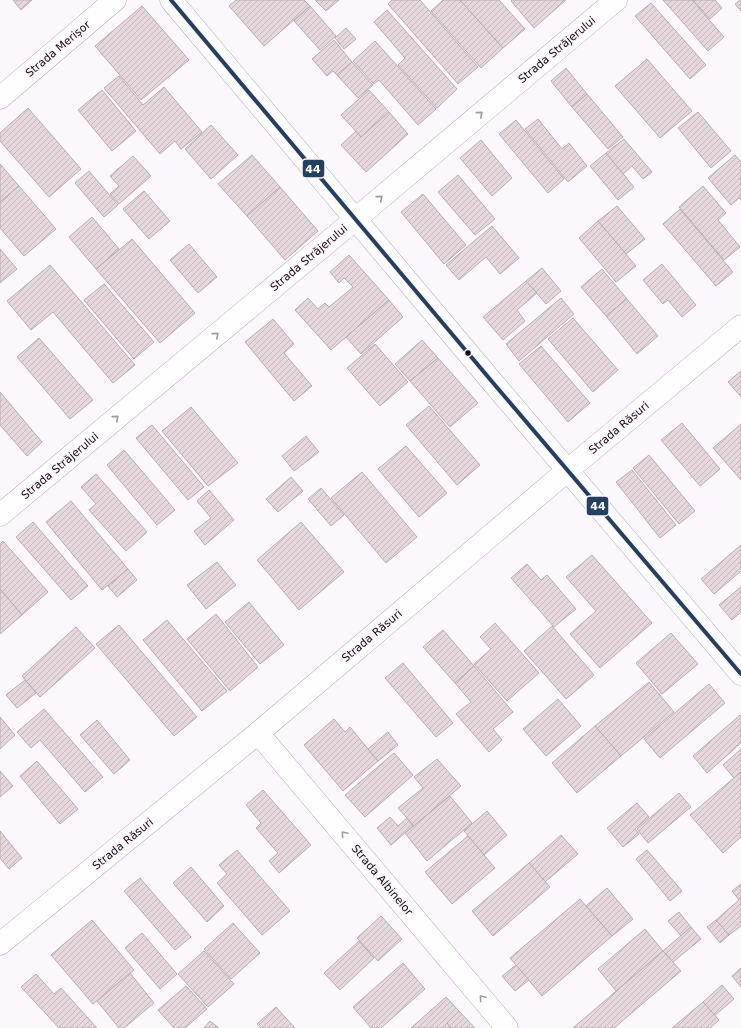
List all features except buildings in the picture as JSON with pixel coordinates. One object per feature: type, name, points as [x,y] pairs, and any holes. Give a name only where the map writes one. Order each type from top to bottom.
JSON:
[{"type":"street","name":"Strada Merișor","points":[[0,98],[115,0]]},
{"type":"street","points":[[171,0],[355,220],[741,674]]},
{"type":"street","name":"Strada Străjerului","points":[[0,515],[355,220],[616,0]]},
{"type":"street","name":"Strada Răsuri","points":[[0,944],[258,733],[568,470],[741,326]]},
{"type":"street","name":"Strada Albinelor","points":[[258,733],[507,1028]]},
{"type":"transit line","name":"44","points":[[171,0],[494,384],[741,674]]}]
